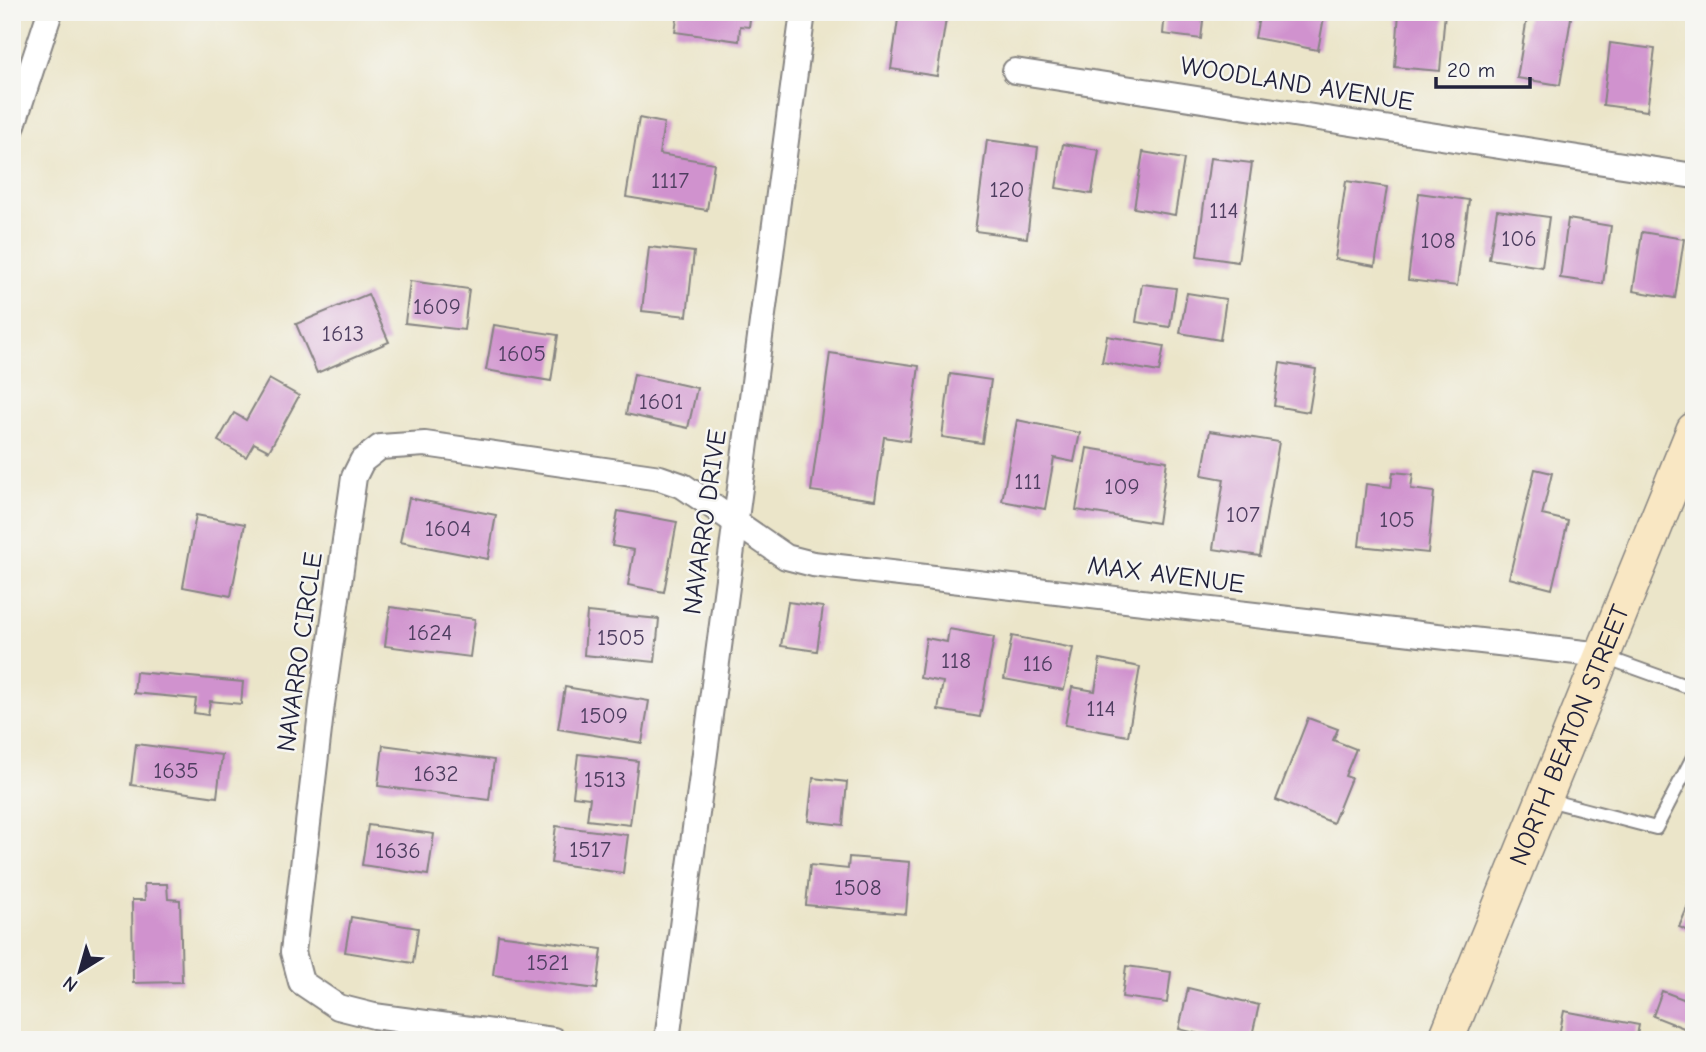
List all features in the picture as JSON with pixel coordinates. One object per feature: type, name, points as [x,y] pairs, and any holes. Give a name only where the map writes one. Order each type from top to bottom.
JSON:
[{"type":"main road","name":"NORTH BEATON STREET","points":[[1446,1040],[1694,430]]},
{"type":"street","points":[[12,128],[50,12]]},
{"type":"street","name":"NAVARRO DRIVE","points":[[667,1040],[803,12]]},
{"type":"street","name":"WOODLAND AVENUE","points":[[1015,71],[1694,176]]},
{"type":"street","name":"NAVARRO CIRCLE","points":[[553,1040],[374,1016],[338,1007],[302,982],[293,952],[320,717],[354,477],[362,461],[380,447],[425,444],[660,478],[683,486],[735,521]]},
{"type":"street","name":"MAX AVENUE","points":[[735,521],[786,557],[813,564],[1602,655]]},
{"type":"lane","points":[[1602,655],[1694,689]]},
{"type":"lane","points":[[1544,799],[1656,828],[1694,755]]},
{"type":"building","points":[[678,12],[751,12],[749,27],[740,26],[739,41],[675,32]]},
{"type":"building","points":[[899,12],[946,19],[937,76],[891,69]]},
{"type":"building","points":[[1165,12],[1204,12],[1201,39],[1163,34]]},
{"type":"building","points":[[1260,12],[1325,12],[1318,50],[1255,38]]},
{"type":"building","points":[[1399,12],[1445,12],[1440,71],[1395,67]]},
{"type":"building","points":[[1528,12],[1572,12],[1560,85],[1517,78]]},
{"type":"building","points":[[1610,43],[1655,49],[1647,111],[1603,105]]},
{"type":"building","points":[[639,118],[664,123],[659,154],[714,163],[707,210],[626,197]]},
{"type":"building","points":[[987,140],[1038,147],[1027,238],[975,231]]},
{"type":"building","points":[[1063,144],[1099,150],[1092,194],[1056,188]]},
{"type":"building","points":[[1143,152],[1184,159],[1175,215],[1134,208]]},
{"type":"building","points":[[1210,158],[1252,163],[1238,262],[1197,256]]},
{"type":"building","points":[[1346,181],[1387,187],[1375,266],[1335,259]]},
{"type":"building","points":[[1419,193],[1469,200],[1457,286],[1408,280]]},
{"type":"building","points":[[1497,210],[1549,217],[1542,267],[1489,259]]},
{"type":"building","points":[[1568,219],[1611,226],[1603,284],[1560,278]]},
{"type":"building","points":[[1642,232],[1684,239],[1675,298],[1633,291]]},
{"type":"building","points":[[649,247],[694,252],[687,316],[642,311]]},
{"type":"building","points":[[410,281],[469,289],[464,330],[405,323]]},
{"type":"building","points":[[1142,284],[1176,288],[1170,327],[1136,322]]},
{"type":"building","points":[[1187,293],[1226,299],[1220,340],[1180,333]]},
{"type":"building","points":[[368,294],[389,342],[317,373],[296,324]]},
{"type":"building","points":[[494,325],[558,335],[551,381],[486,370]]},
{"type":"building","points":[[1107,336],[1164,346],[1159,372],[1102,362]]},
{"type":"building","points":[[830,353],[919,366],[909,441],[884,437],[875,500],[811,491]]},
{"type":"building","points":[[1280,363],[1316,369],[1309,412],[1274,406]]},
{"type":"building","points":[[634,374],[697,388],[688,428],[626,414]]},
{"type":"building","points":[[950,374],[991,380],[982,443],[942,437]]},
{"type":"building","points":[[269,379],[299,396],[269,451],[254,443],[246,457],[218,441],[234,413],[246,420]]},
{"type":"building","points":[[1017,420],[1080,433],[1074,462],[1054,458],[1045,509],[1002,501]]},
{"type":"building","points":[[1210,431],[1279,442],[1260,556],[1213,549],[1224,479],[1202,475]]},
{"type":"building","points":[[1087,448],[1167,461],[1158,523],[1076,510]]},
{"type":"building","points":[[1535,469],[1552,473],[1542,515],[1568,521],[1552,589],[1509,578]]},
{"type":"building","points":[[1393,472],[1413,474],[1411,489],[1434,492],[1428,553],[1359,546],[1366,484],[1391,487]]},
{"type":"building","points":[[409,498],[496,515],[488,559],[400,542]]},
{"type":"building","points":[[618,511],[677,522],[664,592],[628,585],[634,550],[612,546]]},
{"type":"building","points":[[196,515],[245,524],[231,596],[183,587]]},
{"type":"building","points":[[788,602],[823,607],[817,651],[781,646]]},
{"type":"building","points":[[390,607],[475,619],[470,657],[385,646]]},
{"type":"building","points":[[587,612],[659,619],[655,662],[584,655]]},
{"type":"building","points":[[949,629],[994,637],[980,717],[938,710],[943,682],[920,678],[926,638],[947,642]]},
{"type":"building","points":[[1012,636],[1073,648],[1064,690],[1004,679]]},
{"type":"building","points":[[1100,659],[1140,667],[1128,736],[1065,725],[1072,687],[1095,691]]},
{"type":"building","points":[[136,672],[243,682],[241,704],[210,701],[208,715],[194,713],[196,699],[134,693]]},
{"type":"building","points":[[565,687],[649,701],[642,743],[558,729]]},
{"type":"building","points":[[1308,718],[1338,729],[1333,740],[1356,749],[1345,776],[1351,778],[1333,823],[1276,800]]},
{"type":"building","points":[[136,744],[222,755],[217,797],[131,785]]},
{"type":"building","points":[[383,745],[494,760],[489,800],[378,786]]},
{"type":"building","points":[[578,754],[638,761],[630,825],[587,820],[590,798],[573,796]]},
{"type":"building","points":[[813,778],[847,782],[843,825],[808,821]]},
{"type":"building","points":[[368,825],[434,834],[428,875],[362,865]]},
{"type":"building","points":[[556,826],[628,835],[623,873],[551,863]]},
{"type":"building","points":[[849,857],[910,862],[906,914],[806,905],[810,865],[848,869]]},
{"type":"building","points":[[144,884],[167,884],[168,899],[180,900],[182,982],[133,983],[132,900],[145,900]]},
{"type":"building","points":[[1694,892],[1694,933],[1679,927]]},
{"type":"building","points":[[351,917],[418,928],[413,963],[345,952]]},
{"type":"building","points":[[498,935],[602,949],[597,989],[493,975]]},
{"type":"building","points":[[1126,966],[1171,972],[1167,1003],[1122,997]]},
{"type":"building","points":[[1188,988],[1259,1005],[1251,1040],[1223,1040],[1179,1029]]},
{"type":"building","points":[[1662,991],[1694,1003],[1694,1032],[1653,1016]]},
{"type":"building","points":[[1564,1011],[1639,1025],[1636,1040],[1558,1040]]}]
